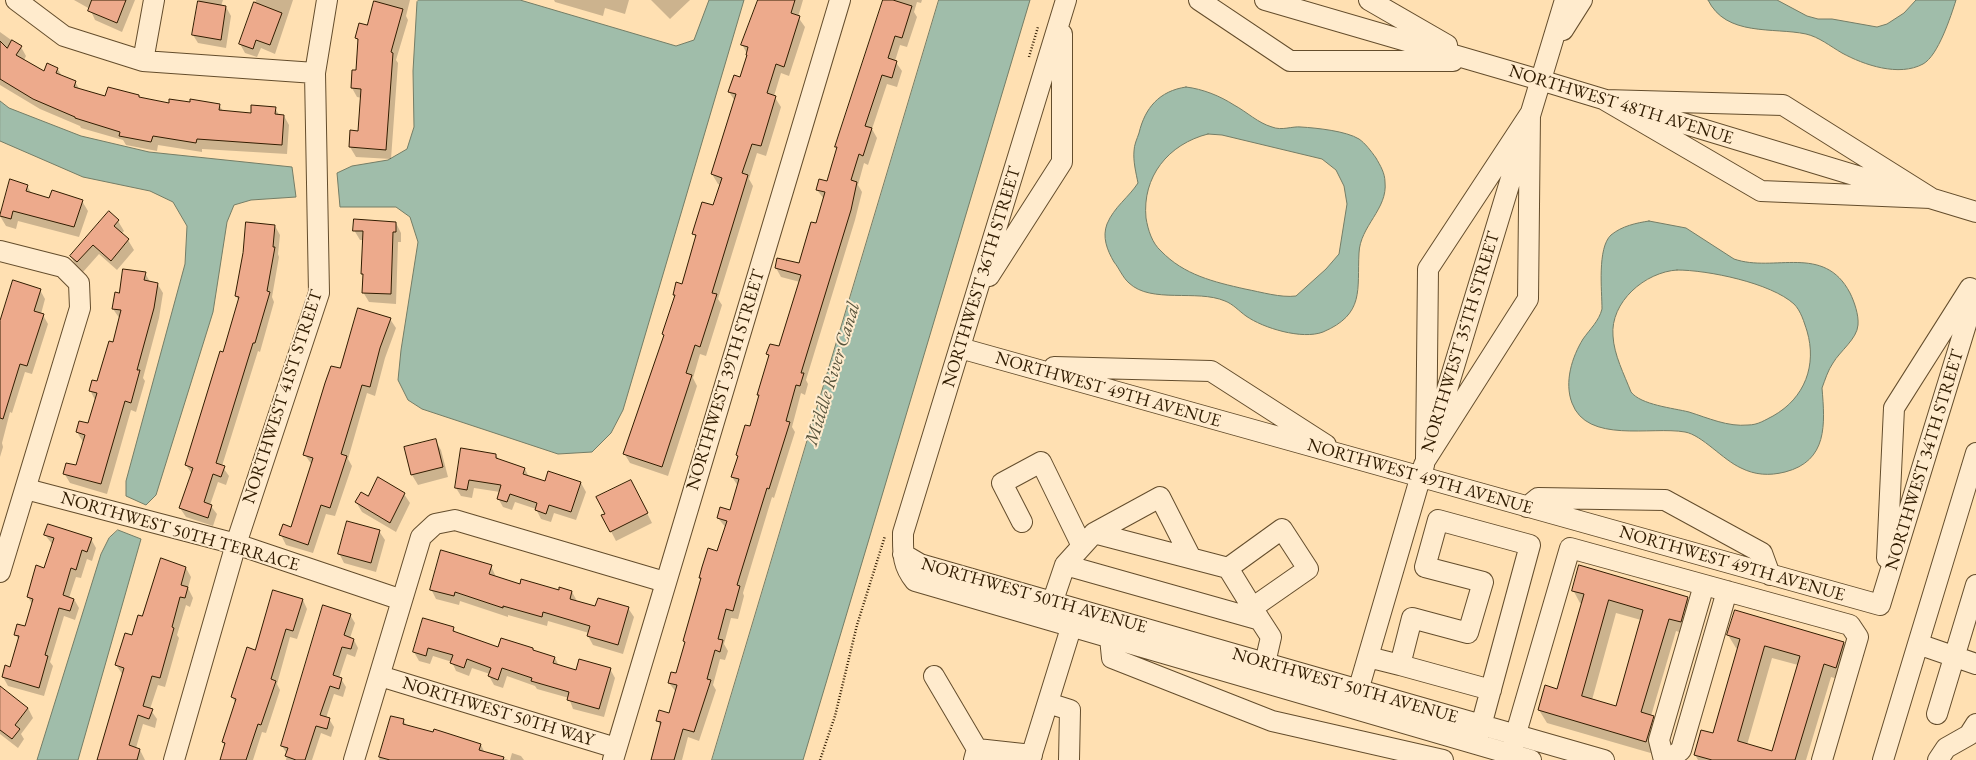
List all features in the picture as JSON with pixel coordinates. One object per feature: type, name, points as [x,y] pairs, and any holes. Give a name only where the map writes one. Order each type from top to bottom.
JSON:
[{"type":"street","points":[[16,0],[64,36],[143,61],[315,74]]},
{"type":"street","points":[[143,61],[154,0]]},
{"type":"street","name":"NORTHWEST 41ST STREET","points":[[174,760],[236,544],[319,293],[315,74],[327,0]]},
{"type":"street","name":"NORTHWEST 39TH STREET","points":[[615,754],[665,582],[840,0]]},
{"type":"street","points":[[1199,0],[1290,61],[1475,61]]},
{"type":"street","name":"NORTHWEST 48TH AVENUE","points":[[1265,0],[1540,80],[1976,212]]},
{"type":"street","points":[[1368,0],[1475,61]]},
{"type":"street","points":[[1548,54],[1549,0]]},
{"type":"street","name":"NORTHWEST 35TH STREET","points":[[1353,708],[1420,478],[1565,0]]},
{"type":"street","points":[[1548,54],[1582,0]]},
{"type":"street","points":[[976,297],[1062,162],[1064,6]]},
{"type":"street","name":"NORTHWEST 36TH STREET","points":[[903,554],[903,533],[1064,6]]},
{"type":"street","points":[[1605,100],[1761,191],[1931,198]]},
{"type":"street","points":[[1605,100],[1783,105],[1931,198]]},
{"type":"street","points":[[1426,459],[1428,269],[1530,114]]},
{"type":"street","points":[[1426,459],[1528,299],[1530,114]]},
{"type":"street","points":[[0,250],[62,267],[79,283],[80,308],[0,572]]},
{"type":"street","points":[[1883,597],[1894,408],[1976,279]]},
{"type":"street","name":"NORTHWEST 34TH STREET","points":[[1883,597],[1976,292]]},
{"type":"street","name":"NORTHWEST 49TH AVENUE","points":[[960,348],[1770,575],[1883,597]]},
{"type":"street","points":[[1024,366],[1211,371],[1342,456]]},
{"type":"street","points":[[1884,760],[1976,453]]},
{"type":"street","points":[[1022,522],[1002,483],[1041,462],[1088,539],[1191,558],[1228,568],[1271,637],[1265,663]]},
{"type":"street","name":"NORTHWEST 50TH TERRACE","points":[[26,489],[236,544],[402,600]]},
{"type":"street","points":[[1049,610],[1064,565],[1088,539],[1160,497],[1191,558]]},
{"type":"street","points":[[1527,507],[1538,498],[1665,500],[1762,553],[1770,575]]},
{"type":"street","points":[[354,760],[421,536],[435,524],[455,520],[665,582]]},
{"type":"street","points":[[1400,665],[1412,618],[1468,633],[1483,582],[1425,566],[1438,520],[1530,545],[1491,690],[1499,730]]},
{"type":"street","points":[[1228,568],[1282,529],[1308,569],[1256,614]]},
{"type":"street","points":[[1496,753],[1499,730],[1570,548],[1850,625],[1858,637],[1822,760]]},
{"type":"street","name":"NORTHWEST 50TH AVENUE","points":[[903,554],[907,571],[915,581],[1049,610],[1113,629],[1353,708],[1456,738],[1496,753],[1532,760]]},
{"type":"street","points":[[1064,565],[1256,614]]},
{"type":"street","points":[[1664,760],[1659,740],[1704,585]]},
{"type":"street","points":[[1937,714],[1976,585]]},
{"type":"street","points":[[1669,760],[1681,750],[1727,591]]},
{"type":"street","points":[[934,676],[976,755],[1031,757],[1074,618]]},
{"type":"street","points":[[1113,629],[1112,658],[1272,721],[1443,760],[1456,738],[1461,719]]},
{"type":"street","name":"NORTHWEST 50TH AVENUE","points":[[1113,629],[1265,663],[1604,760]]},
{"type":"street","points":[[1918,644],[1976,664]]},
{"type":"street","points":[[1368,657],[1491,690]]},
{"type":"street","name":"NORTHWEST 50TH WAY","points":[[380,676],[615,754]]},
{"type":"street","points":[[1048,703],[1070,710],[1069,760]]},
{"type":"street","points":[[1938,760],[1946,748],[1970,735],[1976,724]]},
{"type":"water","points":[[419,0],[520,0],[676,46],[694,40],[709,0],[744,0],[623,410],[611,433],[592,452],[558,454],[422,409],[408,400],[398,380],[401,350],[418,242],[410,217],[396,207],[340,207],[337,173],[352,166],[388,160],[407,149],[414,127],[413,71],[417,2]]},
{"type":"water","name":"Middle River Canal","points":[[939,0],[1030,0],[803,760],[712,760]]},
{"type":"water","points":[[1708,0],[1777,0],[1807,16],[1818,19],[1832,19],[1877,27],[1887,24],[1904,13],[1916,0],[1956,0],[1939,44],[1929,60],[1914,68],[1893,69],[1882,68],[1861,62],[1811,35],[1765,30],[1738,25],[1726,20],[1716,12]]},
{"type":"water","points":[[1186,87],[1211,93],[1229,102],[1262,123],[1276,128],[1308,127],[1331,130],[1353,136],[1368,147],[1376,158],[1384,175],[1385,192],[1361,243],[1356,300],[1346,317],[1337,325],[1323,332],[1314,334],[1304,335],[1283,332],[1262,325],[1225,301],[1201,296],[1162,295],[1149,293],[1138,289],[1129,283],[1123,276],[1107,248],[1105,234],[1107,224],[1114,212],[1138,183],[1134,163],[1134,149],[1145,116],[1155,102],[1168,92]],"holes":[[[1208,134],[1222,135],[1322,159],[1336,170],[1344,186],[1347,204],[1339,254],[1326,269],[1296,296],[1264,293],[1211,280],[1190,272],[1179,266],[1158,248],[1151,236],[1146,218],[1146,203],[1148,189],[1160,164],[1170,154],[1194,139]]]},
{"type":"water","points":[[0,101],[9,108],[81,136],[149,152],[292,167],[296,197],[251,200],[234,205],[227,222],[213,312],[156,495],[146,505],[126,496],[126,481],[185,264],[187,226],[173,202],[150,191],[83,177],[0,141]]},
{"type":"water","points":[[1649,221],[1686,228],[1734,259],[1765,263],[1797,262],[1812,264],[1827,269],[1839,278],[1850,293],[1857,313],[1857,330],[1855,335],[1836,358],[1828,372],[1822,388],[1824,415],[1821,439],[1816,450],[1809,459],[1799,467],[1785,472],[1768,474],[1746,470],[1734,464],[1692,434],[1671,431],[1621,431],[1605,429],[1591,424],[1580,416],[1572,403],[1569,387],[1570,370],[1579,346],[1597,321],[1602,309],[1601,270],[1602,259],[1607,241],[1611,235],[1620,229],[1629,225]],"holes":[[[1677,270],[1722,275],[1755,284],[1784,297],[1794,304],[1799,310],[1805,324],[1810,344],[1809,368],[1806,380],[1793,400],[1784,409],[1773,416],[1752,425],[1733,425],[1718,422],[1689,412],[1650,403],[1642,400],[1631,392],[1615,350],[1613,336],[1617,312],[1623,301],[1632,291],[1653,276]]]},
{"type":"water","points":[[118,530],[141,539],[78,760],[37,760],[101,554],[109,538]]},
{"type":"building","points":[[92,0],[126,0],[117,23],[88,11]]},
{"type":"building","points":[[758,0],[795,0],[791,13],[800,16],[784,67],[776,64],[767,93],[776,96],[761,146],[752,144],[742,173],[748,175],[712,293],[717,294],[700,347],[695,345],[686,373],[692,375],[662,467],[623,454],[664,335],[662,334],[675,295],[673,295],[676,282],[682,284],[696,235],[692,234],[702,202],[713,205],[722,178],[711,174],[736,94],[728,92],[734,75],[740,77],[748,47],[741,45]]},
{"type":"building","points":[[883,0],[893,0],[912,6],[902,38],[895,36],[888,58],[897,61],[892,78],[882,75],[865,126],[872,128],[863,156],[859,154],[851,180],[857,182],[851,210],[801,373],[804,373],[800,386],[796,385],[786,421],[790,422],[769,489],[767,488],[737,585],[740,586],[733,611],[726,609],[718,639],[723,640],[720,652],[715,650],[707,679],[711,680],[694,732],[683,729],[674,760],[651,760],[661,722],[656,721],[659,710],[669,713],[677,685],[668,683],[671,672],[676,673],[685,642],[683,641],[701,578],[699,578],[708,548],[717,551],[727,521],[717,518],[720,507],[730,510],[739,479],[731,477],[738,456],[736,455],[745,425],[750,426],[759,395],[757,395],[769,355],[766,354],[770,344],[779,346],[801,275],[775,268],[777,258],[799,263],[811,222],[816,223],[825,192],[816,190],[819,179],[827,181],[837,147],[835,147]]},
{"type":"building","points":[[198,1],[226,6],[221,40],[192,35]]},
{"type":"building","points":[[374,1],[403,9],[391,52],[393,53],[386,150],[349,147],[350,130],[358,131],[361,89],[351,88],[352,70],[356,70],[358,39],[355,38],[359,23],[367,25]]},
{"type":"building","points":[[254,2],[282,13],[270,45],[256,40],[253,49],[239,44]]},
{"type":"building","points":[[12,40],[22,46],[16,55],[44,71],[47,63],[58,68],[56,73],[76,81],[74,87],[105,96],[108,87],[139,95],[139,97],[169,103],[169,99],[190,102],[190,99],[220,104],[219,110],[251,113],[251,105],[276,107],[275,114],[284,115],[282,145],[197,139],[196,143],[153,136],[151,142],[119,136],[120,132],[75,118],[33,99],[0,79],[0,41],[7,48]]},
{"type":"building","points":[[10,179],[28,185],[26,191],[49,198],[52,190],[83,200],[74,227],[13,211],[11,219],[0,216]]},
{"type":"building","points":[[109,211],[119,220],[114,226],[129,239],[111,261],[93,245],[77,262],[70,256]]},
{"type":"building","points":[[354,219],[396,222],[396,232],[393,232],[391,294],[362,293],[363,274],[361,274],[363,231],[353,231]]},
{"type":"building","points":[[246,222],[275,225],[273,247],[275,247],[267,291],[270,292],[216,463],[225,466],[221,477],[213,474],[204,502],[212,505],[208,518],[179,508],[193,468],[185,465],[220,351],[223,352],[239,297],[235,296],[243,253]]},
{"type":"building","points":[[123,269],[146,272],[144,280],[158,283],[154,308],[137,370],[140,370],[131,403],[125,401],[101,484],[63,474],[66,463],[76,465],[85,435],[76,432],[79,421],[88,423],[97,393],[89,391],[92,380],[97,381],[109,341],[113,342],[121,310],[112,309],[115,292],[119,293]]},
{"type":"building","points":[[13,280],[41,289],[34,311],[44,314],[27,366],[20,364],[3,419],[0,418],[0,321]]},
{"type":"building","points":[[358,308],[391,318],[380,348],[370,387],[362,385],[341,454],[347,456],[330,508],[321,505],[308,545],[279,535],[283,524],[291,527],[313,458],[303,455],[325,383],[331,366],[340,368]]},
{"type":"building","points":[[436,439],[443,467],[411,475],[404,447]]},
{"type":"building","points":[[461,448],[496,454],[496,458],[525,468],[523,474],[545,481],[548,471],[581,482],[571,512],[549,505],[546,514],[535,510],[537,503],[510,494],[507,502],[497,499],[501,485],[469,480],[467,490],[455,488]]},
{"type":"building","points":[[378,477],[405,493],[390,523],[355,502],[361,492],[368,496]]},
{"type":"building","points":[[631,480],[648,513],[610,532],[601,515],[605,514],[596,497]]},
{"type":"building","points":[[347,521],[380,530],[371,563],[338,554]]},
{"type":"building","points":[[48,524],[92,538],[87,552],[82,550],[76,570],[71,568],[63,595],[74,599],[70,611],[59,608],[45,655],[48,656],[39,688],[2,677],[5,665],[10,667],[19,636],[14,635],[17,624],[25,626],[33,599],[27,597],[36,565],[44,568],[54,538],[44,535]]},
{"type":"building","points":[[441,550],[492,565],[489,574],[520,584],[521,579],[559,590],[559,587],[572,591],[570,599],[595,606],[598,598],[629,607],[618,645],[587,636],[590,626],[543,612],[542,617],[503,606],[503,608],[455,592],[454,596],[430,590]]},
{"type":"building","points":[[161,558],[186,567],[181,585],[188,587],[185,598],[180,597],[172,627],[174,628],[160,678],[152,676],[143,706],[153,709],[149,719],[138,715],[129,745],[140,749],[137,760],[97,760],[124,668],[115,665],[125,633],[132,635],[138,615],[142,616]]},
{"type":"building","points":[[1579,565],[1688,597],[1681,622],[1669,619],[1641,712],[1654,716],[1646,742],[1538,710],[1545,685],[1557,689],[1584,594],[1572,591]],"holes":[[[1609,600],[1643,610],[1616,706],[1582,696]]]},
{"type":"building","points":[[273,590],[303,599],[293,631],[286,629],[271,679],[276,681],[261,725],[258,724],[246,760],[220,760],[225,743],[222,742],[236,699],[231,697],[247,647],[255,650]]},
{"type":"building","points":[[323,605],[351,614],[344,635],[354,639],[351,649],[342,647],[333,675],[342,678],[339,689],[330,686],[320,715],[330,718],[327,729],[316,726],[305,760],[296,760],[285,756],[288,748],[281,746]]},
{"type":"building","points":[[1735,610],[1844,642],[1836,668],[1824,664],[1795,760],[1712,760],[1694,755],[1701,730],[1713,733],[1740,639],[1727,635]],"holes":[[[1765,646],[1800,656],[1772,751],[1738,741]]]},
{"type":"building","points":[[423,618],[454,627],[453,631],[498,647],[501,638],[533,648],[533,650],[555,657],[553,663],[576,670],[579,659],[611,668],[599,709],[567,700],[569,692],[531,681],[532,678],[502,668],[498,680],[488,676],[491,668],[467,659],[464,668],[450,663],[453,655],[428,648],[426,656],[413,652]]},
{"type":"building","points":[[0,686],[28,708],[15,725],[20,729],[12,739],[0,730]]},
{"type":"building","points":[[391,716],[404,719],[403,724],[433,732],[434,729],[481,744],[479,750],[504,757],[503,760],[390,760],[379,757]]}]
